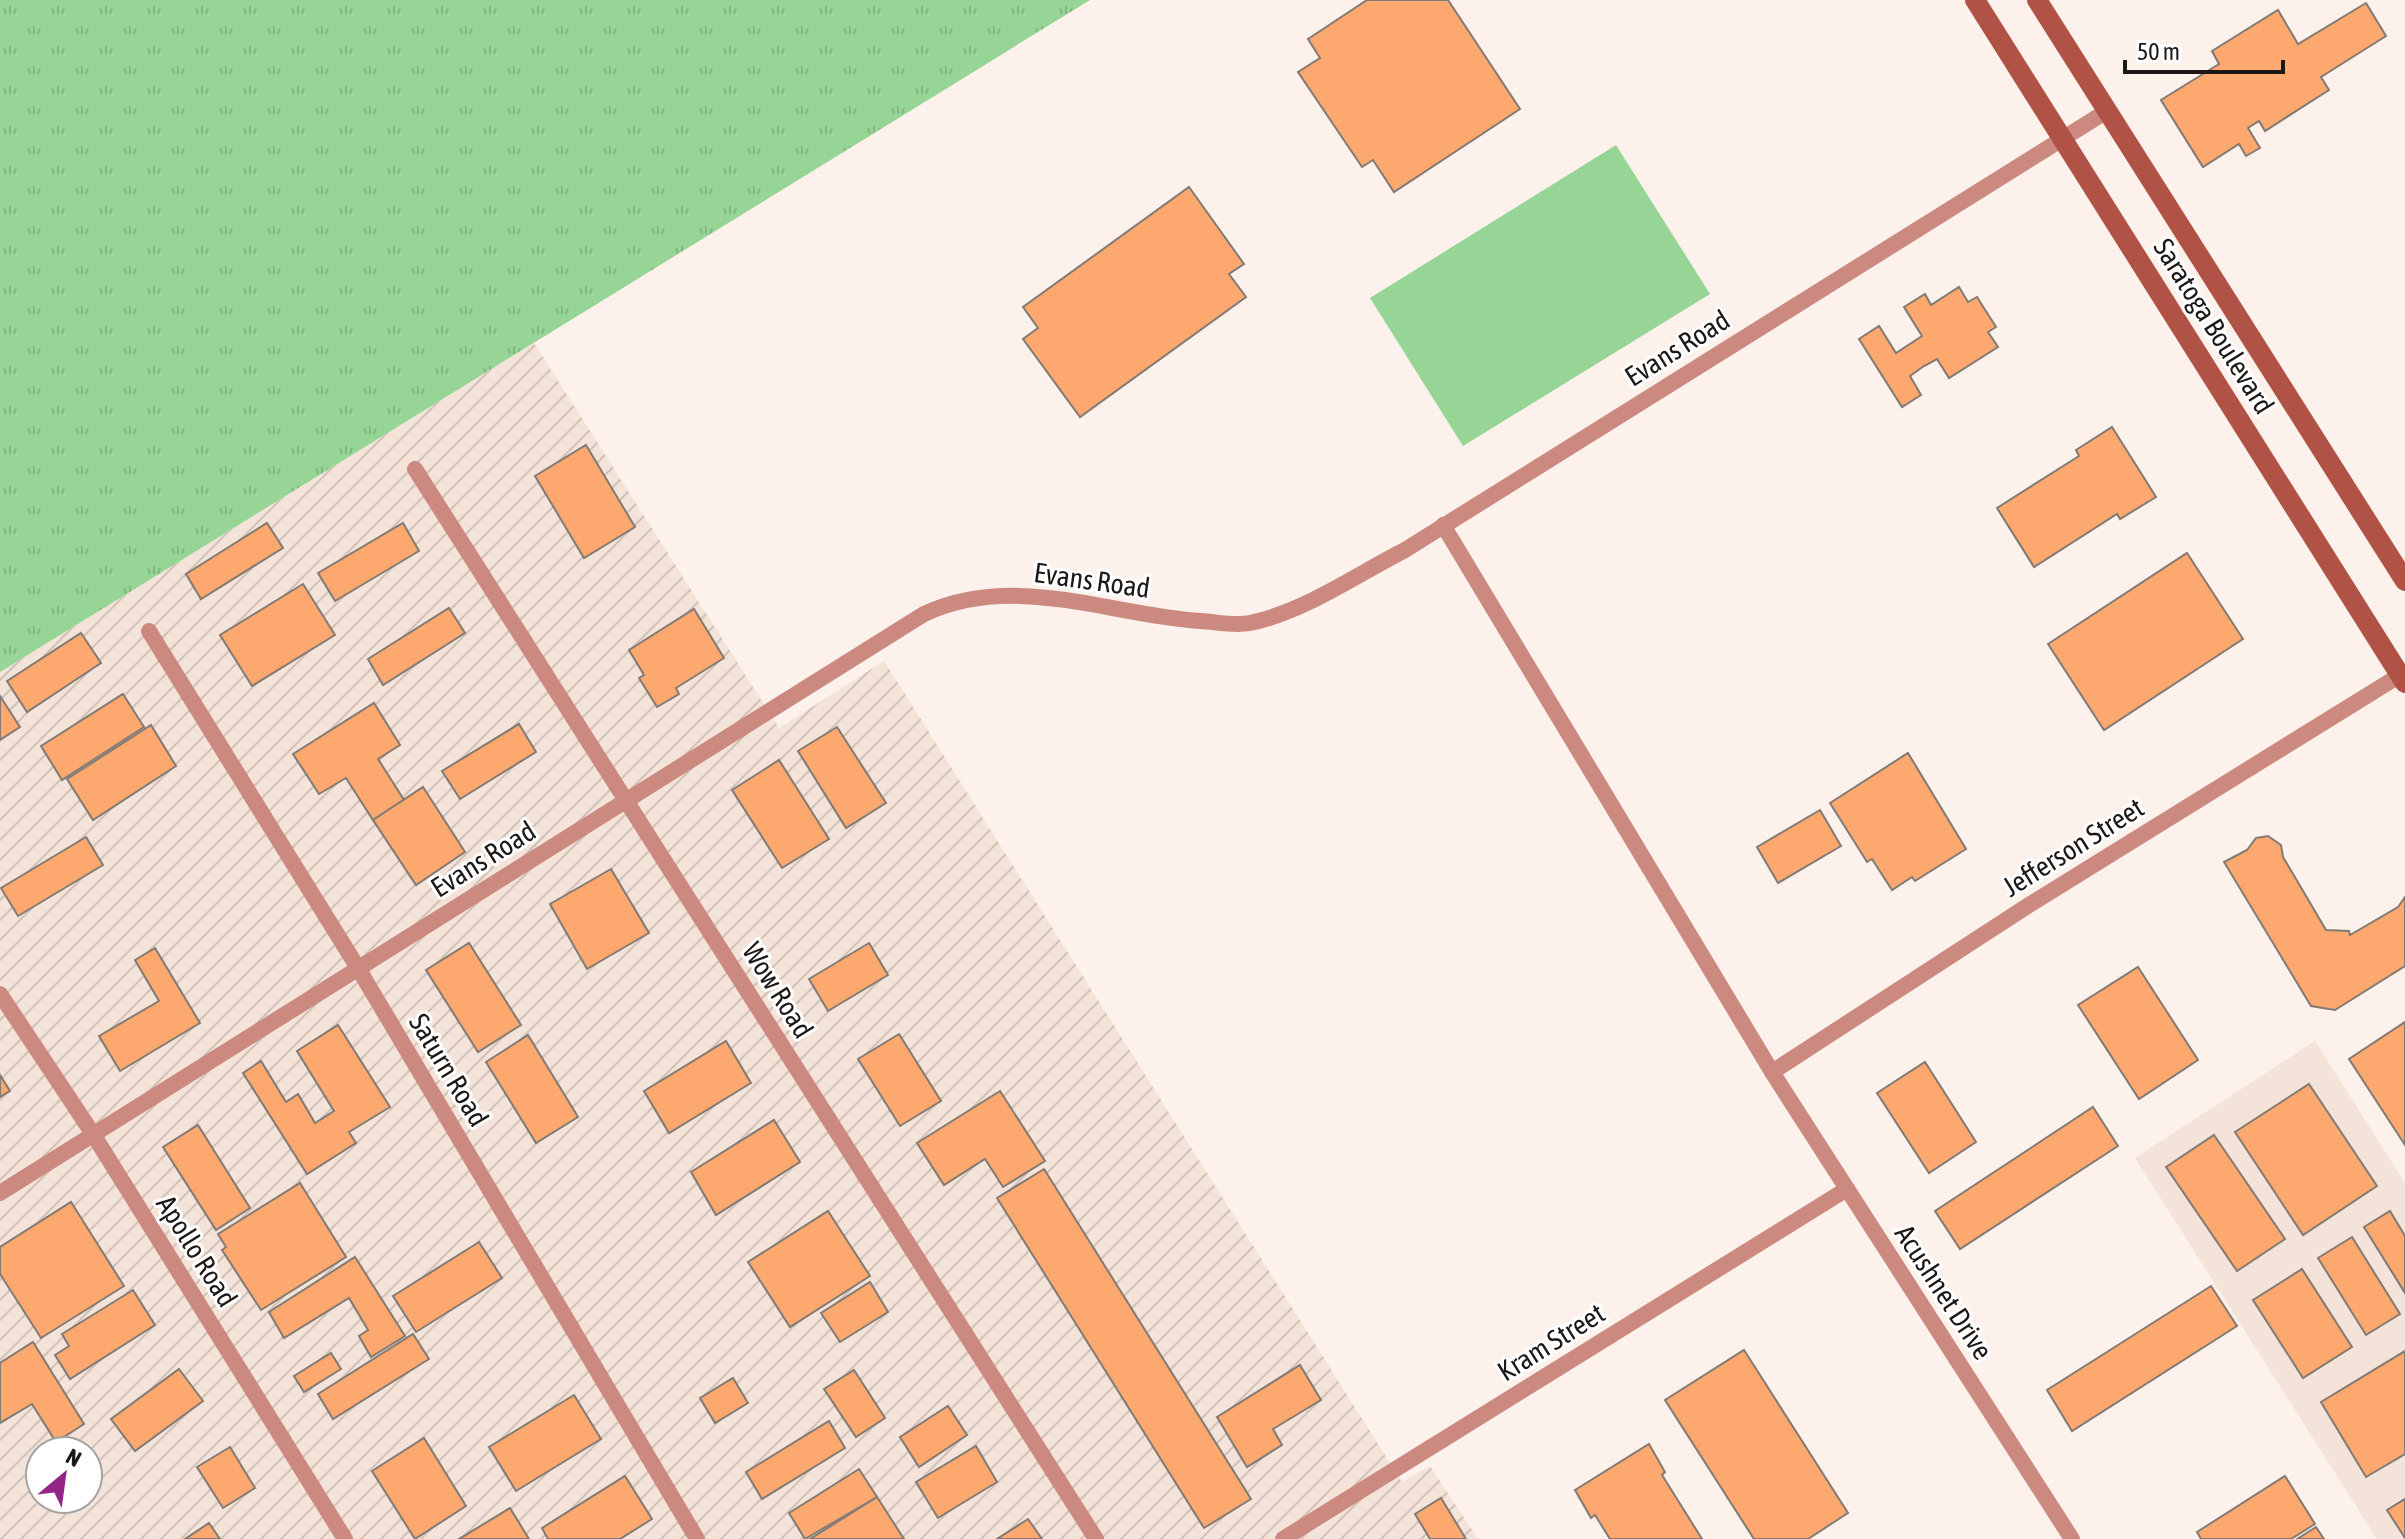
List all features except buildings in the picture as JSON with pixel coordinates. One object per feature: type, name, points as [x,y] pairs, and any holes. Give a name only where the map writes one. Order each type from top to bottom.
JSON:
[{"type":"main road","name":"Saratoga Boulevard","points":[[1975,0],[2403,676]]},
{"type":"main road","name":"Saratoga Boulevard","points":[[2037,0],[2405,581]]},
{"type":"street","name":"Evans Road","points":[[0,1193],[905,624],[941,606],[1002,596],[1071,598],[1177,619],[1247,624],[1283,613],[1405,550],[2107,111]]},
{"type":"street","name":"Wow Road","points":[[415,469],[1096,1539]]},
{"type":"street","name":"Acushnet Drive","points":[[1443,525],[1772,1072],[2072,1539]]},
{"type":"street","name":"Saturn Road","points":[[149,631],[358,968],[697,1539]]},
{"type":"street","name":"Jefferson Street","points":[[1772,1072],[2029,905],[2403,676]]},
{"type":"street","name":"Apollo Road","points":[[0,994],[93,1134],[345,1539]]},
{"type":"street","name":"Kram Street","points":[[1283,1539],[1847,1189]]},
{"type":"shaded area","points":[[534,343],[779,728],[884,661],[1402,1482],[1430,1466],[1478,1539],[0,1539],[0,672]]},
{"type":"shaded area","points":[[2315,1041],[2405,1183],[2405,1539],[2377,1539],[2135,1158]]},
{"type":"green space","points":[[0,0],[1090,0],[0,672]]},
{"type":"green space","points":[[1616,145],[1710,294],[1463,446],[1370,298]]}]
